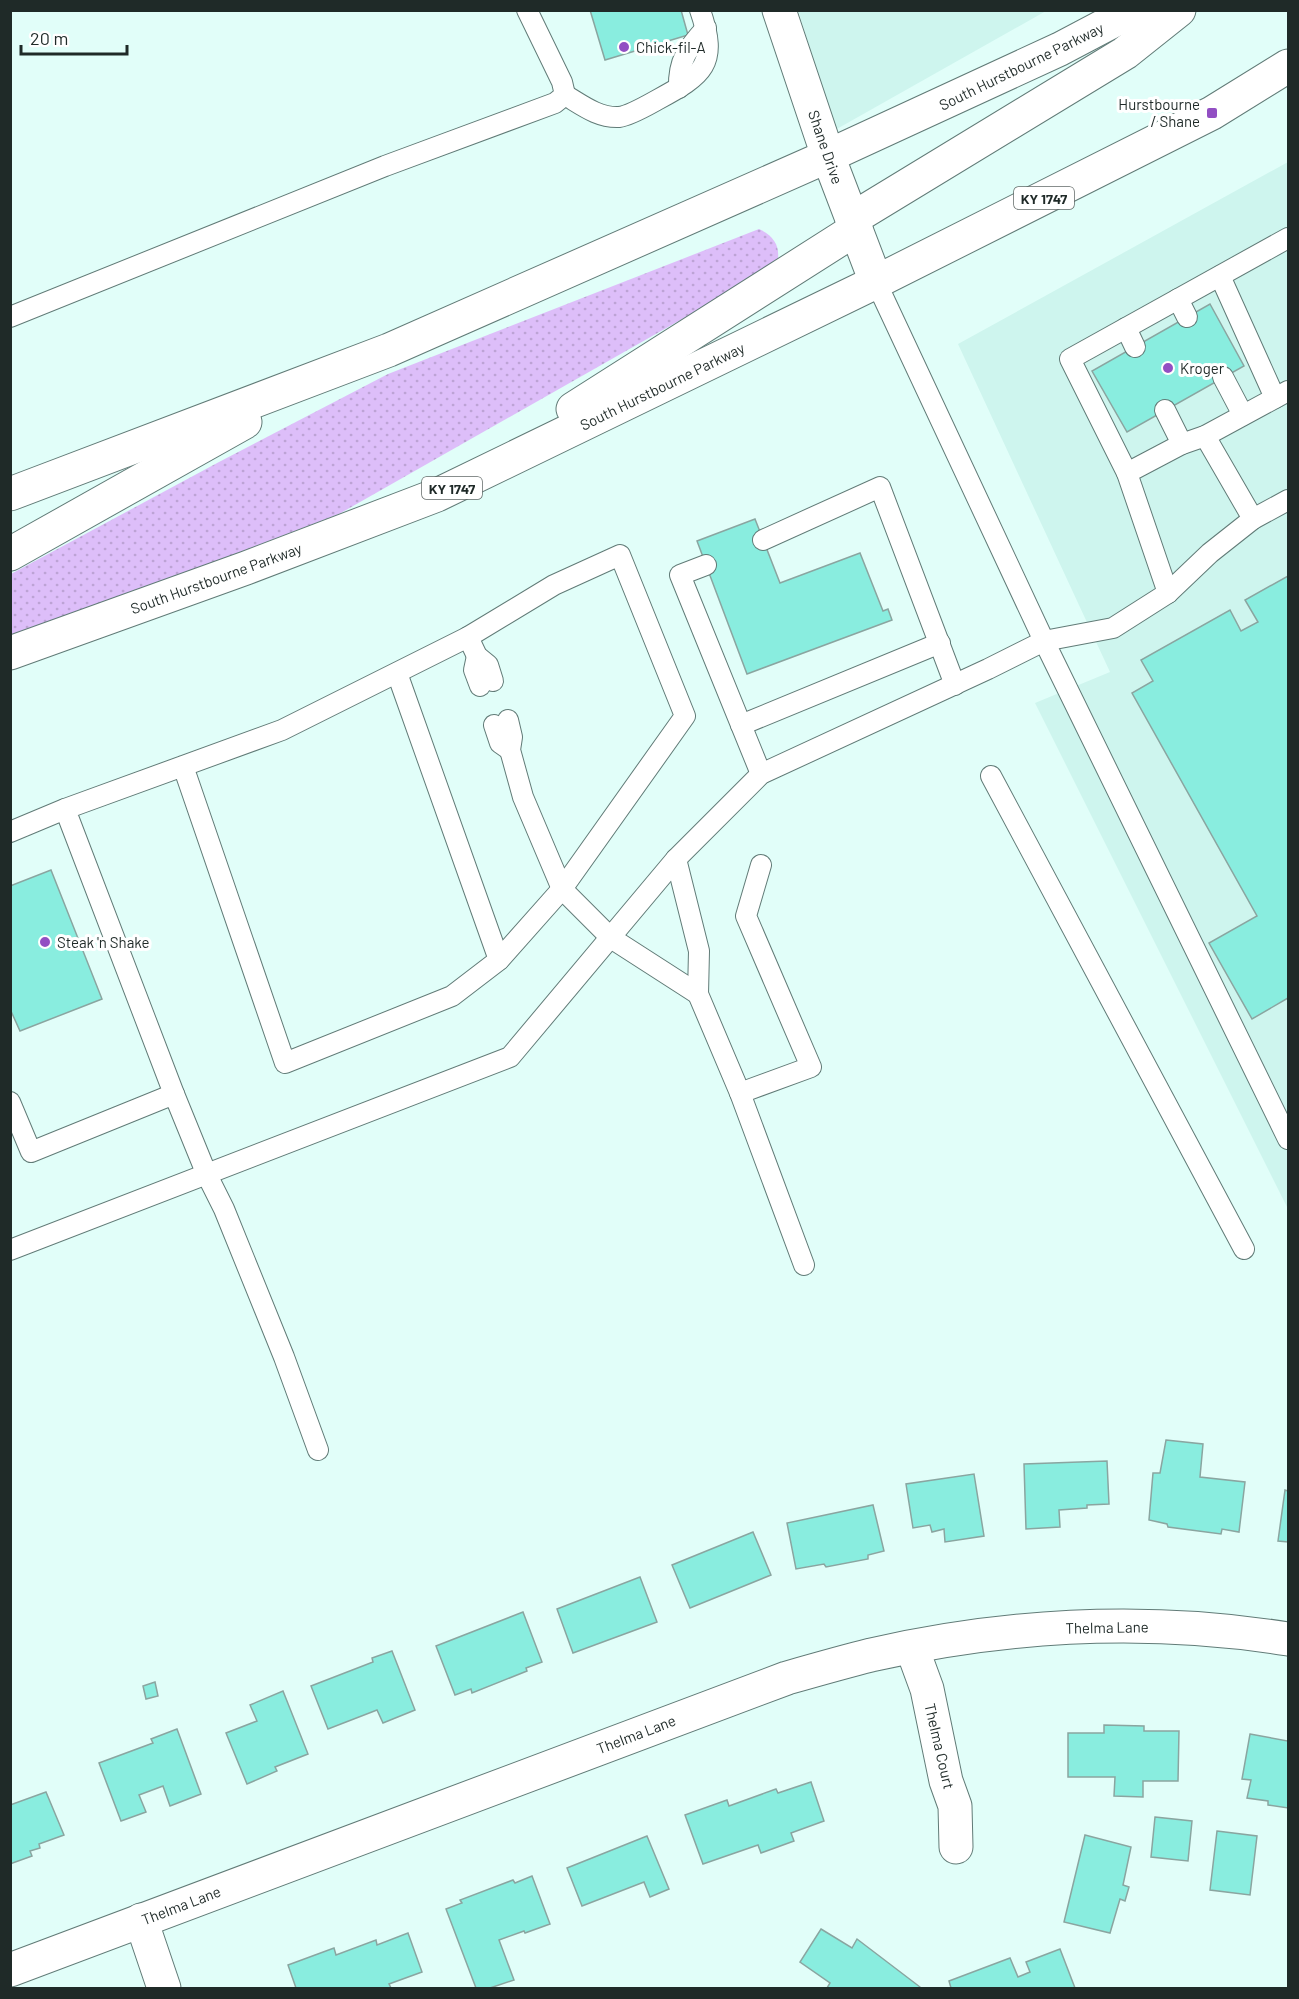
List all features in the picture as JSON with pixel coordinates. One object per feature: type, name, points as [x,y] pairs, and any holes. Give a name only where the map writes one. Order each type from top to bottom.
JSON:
[{"type":"main road","name":"Shane Drive","points":[[779,10],[828,156],[876,282]]},
{"type":"main road","name":"South Hurstbourne Parkway","points":[[10,494],[388,350],[828,156],[1060,49],[1134,10]]},
{"type":"main road","points":[[437,495],[854,224],[1125,53],[1179,10]]},
{"type":"main road","name":"South Hurstbourne Parkway","points":[[10,653],[246,568],[437,495],[876,282],[1212,113],[1288,66]]},
{"type":"main road","points":[[10,554],[341,368]]},
{"type":"main road","name":"Thelma Lane","points":[[10,1970],[787,1678],[871,1655],[964,1638],[1036,1629],[1135,1625],[1244,1632],[1288,1639]]},
{"type":"main road","name":"Thelma Court","points":[[912,1648],[927,1689],[946,1781],[955,1806],[956,1847]]},
{"type":"main road","points":[[141,1920],[164,1989]]},
{"type":"lane","points":[[527,10],[562,82],[565,95],[594,113],[621,117],[678,88],[698,75],[706,61],[708,42],[703,19]]},
{"type":"lane","points":[[10,317],[385,166],[555,103],[565,95]]},
{"type":"lane","points":[[1168,594],[1127,473],[1070,359],[1288,238]]},
{"type":"lane","points":[[1127,473],[1182,444],[1205,436],[1282,394],[1220,276]]},
{"type":"lane","points":[[876,282],[1044,641],[1288,1139]]},
{"type":"lane","points":[[1178,299],[1187,317]]},
{"type":"lane","points":[[1126,328],[1135,347]]},
{"type":"lane","points":[[1223,377],[1243,415]]},
{"type":"lane","points":[[1166,410],[1182,444]]},
{"type":"lane","points":[[1205,436],[1253,519]]},
{"type":"lane","points":[[763,540],[880,488],[954,685]]},
{"type":"lane","points":[[10,1250],[510,1057],[676,859],[761,774],[1044,641],[1113,628],[1168,594],[1210,553],[1253,519],[1288,500]]},
{"type":"lane","points":[[10,832],[64,809],[282,730],[468,637],[554,585],[620,555],[685,716],[562,889],[499,960],[452,996],[285,1063],[183,766]]},
{"type":"lane","points":[[706,565],[680,575],[761,774]]},
{"type":"lane","points":[[468,637],[477,656],[488,665],[486,684]]},
{"type":"lane","points":[[741,725],[940,643]]},
{"type":"lane","points":[[397,673],[499,960]]},
{"type":"lane","points":[[501,722],[512,737],[510,750],[523,797],[562,889],[611,938],[698,994]]},
{"type":"lane","points":[[991,776],[1244,1249]]},
{"type":"lane","points":[[64,809],[174,1094],[284,1357],[318,1450]]},
{"type":"lane","points":[[676,859],[699,951],[698,994],[740,1093],[804,1265]]},
{"type":"lane","points":[[740,1093],[811,1067],[746,916],[761,864]]},
{"type":"lane","points":[[10,1102],[31,1152],[174,1094]]},
{"type":"shaded area","points":[[798,10],[1046,11],[835,130]]},
{"type":"shaded area","points":[[1288,162],[1288,1209],[1035,703],[1110,672],[958,344]]},
{"type":"shaded area","points":[[759,229],[776,243],[777,265],[339,514],[11,640],[11,574],[388,374]]},
{"type":"building","name":"Chick-fil-A","points":[[590,10],[681,10],[688,35],[605,60]]},
{"type":"building","name":"Kroger","points":[[1210,304],[1244,366],[1127,432],[1092,371]]},
{"type":"building","points":[[755,519],[780,583],[860,553],[883,611],[888,609],[892,620],[747,674],[697,541]]},
{"type":"building","points":[[1288,576],[1288,998],[1252,1019],[1209,943],[1257,916],[1132,693],[1153,681],[1141,660],[1230,610],[1241,631],[1258,622],[1245,600]]},
{"type":"building","name":"Steak 'n Shake","points":[[51,870],[102,999],[20,1031],[10,1009],[10,886]]},
{"type":"building","points":[[1166,1440],[1203,1444],[1200,1477],[1245,1482],[1239,1532],[1222,1529],[1221,1534],[1168,1527],[1167,1524],[1149,1520],[1153,1473],[1160,1473]]},
{"type":"building","points":[[1107,1461],[1109,1504],[1059,1510],[1060,1527],[1026,1529],[1024,1464]]},
{"type":"building","points":[[974,1474],[984,1536],[945,1542],[944,1529],[932,1532],[930,1525],[913,1528],[906,1484]]},
{"type":"building","points":[[1285,1490],[1288,1491],[1288,1542],[1278,1541]]},
{"type":"building","points":[[873,1505],[884,1551],[868,1555],[868,1559],[826,1567],[824,1564],[796,1569],[787,1523]]},
{"type":"building","points":[[753,1532],[771,1575],[690,1608],[672,1565]]},
{"type":"building","points":[[640,1577],[657,1622],[573,1653],[557,1609]]},
{"type":"building","points":[[523,1612],[542,1662],[526,1668],[527,1671],[472,1693],[471,1689],[455,1695],[436,1646]]},
{"type":"building","points":[[392,1651],[415,1710],[383,1723],[377,1710],[328,1729],[311,1686],[373,1662],[372,1658]]},
{"type":"building","points":[[155,1682],[158,1696],[146,1699],[143,1686]]},
{"type":"building","points":[[283,1691],[308,1754],[275,1767],[277,1771],[247,1784],[226,1733],[257,1721],[250,1705]]},
{"type":"building","points":[[1104,1725],[1144,1726],[1144,1731],[1179,1731],[1178,1781],[1143,1781],[1143,1797],[1114,1796],[1115,1777],[1068,1777],[1068,1733],[1104,1733]]},
{"type":"building","points":[[177,1729],[201,1794],[170,1806],[163,1786],[139,1795],[146,1812],[121,1821],[99,1763],[153,1743],[151,1739]]},
{"type":"building","points":[[1250,1734],[1288,1741],[1288,1808],[1268,1805],[1268,1801],[1247,1798],[1251,1780],[1242,1779]]},
{"type":"building","points":[[811,1782],[824,1821],[791,1833],[794,1841],[761,1853],[758,1845],[703,1864],[685,1815],[727,1800],[729,1806],[776,1789],[778,1793]]},
{"type":"building","points":[[46,1792],[64,1835],[39,1844],[40,1848],[30,1851],[32,1856],[10,1864],[10,1805]]},
{"type":"building","points":[[1155,1817],[1192,1821],[1188,1861],[1151,1857]]},
{"type":"building","points":[[1217,1831],[1257,1836],[1250,1895],[1210,1890]]},
{"type":"building","points":[[1085,1835],[1131,1847],[1123,1885],[1129,1887],[1125,1901],[1120,1899],[1110,1933],[1064,1922]]},
{"type":"building","points":[[647,1836],[669,1889],[650,1897],[644,1882],[582,1906],[567,1868]]},
{"type":"building","points":[[532,1876],[550,1924],[499,1940],[514,1980],[490,1988],[476,1988],[446,1909],[462,1903],[460,1900],[513,1880],[515,1883]]},
{"type":"building","points":[[821,1929],[852,1948],[857,1939],[920,1988],[827,1988],[830,1983],[800,1962]]},
{"type":"building","points":[[408,1933],[422,1972],[389,1984],[391,1988],[296,1988],[288,1965],[334,1948],[336,1955],[376,1940],[377,1945]]},
{"type":"building","points":[[1060,1949],[1075,1988],[951,1988],[949,1981],[1010,1958],[1018,1977],[1030,1972],[1026,1962]]},
{"type":"place","name":"Chick-fil-A","points":[[624,47]]},
{"type":"place","name":"Hurstbourne / Shane","points":[[1212,113]]},
{"type":"place","name":"Kroger","points":[[1168,368]]},
{"type":"place","name":"Steak 'n Shake","points":[[45,942]]}]
